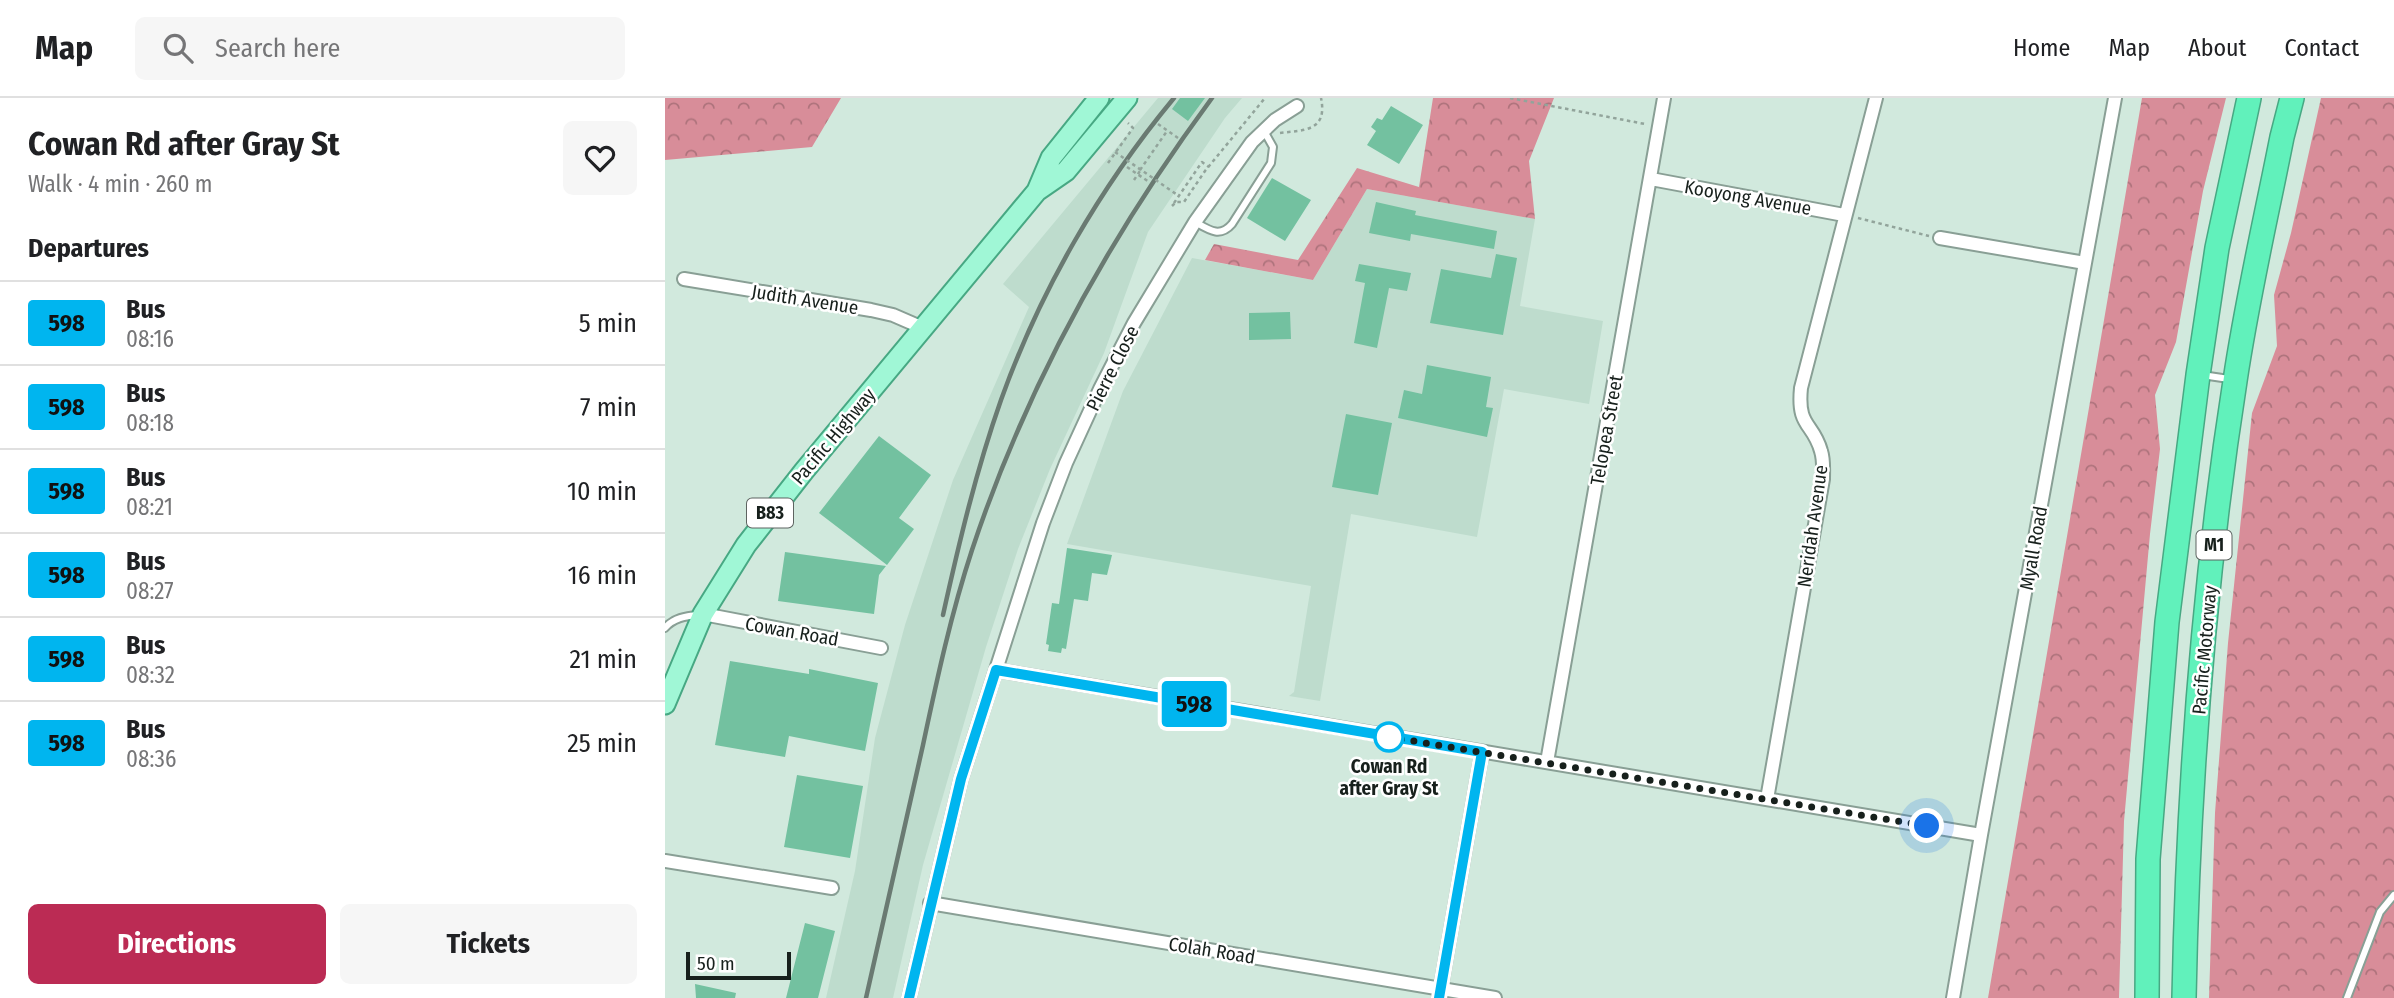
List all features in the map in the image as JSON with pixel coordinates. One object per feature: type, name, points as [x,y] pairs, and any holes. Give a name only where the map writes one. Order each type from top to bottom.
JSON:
[{"type":"highway","name":"Pacific Motorway","points":[[2147,998],[2148,859],[2166,635],[2197,374],[2217,248],[2249,98]]},
{"type":"highway","name":"Pacific Motorway","points":[[2184,998],[2186,875],[2204,629],[2235,380],[2292,98]]},
{"type":"main road","name":"Pacific Highway","points":[[1037,191],[1051,158],[1099,98]]},
{"type":"main road","name":"Pacific Highway","points":[[665,701],[703,614],[769,514],[1037,191],[1066,171],[1127,98]]},
{"type":"street","name":"Telopea Street","points":[[1547,762],[1664,98]]},
{"type":"street","name":"Neridah Avenue","points":[[1767,799],[1823,479],[1821,448],[1802,418],[1799,405],[1801,388],[1876,98]]},
{"type":"street","name":"Myall Road","points":[[1954,998],[1981,835],[2115,98]]},
{"type":"street","name":"Pierre Close","points":[[909,998],[961,779],[1043,523],[1066,463],[1100,388],[1134,323],[1195,222],[1252,142],[1266,134],[1297,106]]},
{"type":"street","name":"Kooyong Avenue","points":[[1651,179],[1844,215]]},
{"type":"street","points":[[1940,238],[2085,263]]},
{"type":"street","name":"Judith Avenue","points":[[684,279],[871,310],[893,315],[923,328]]},
{"type":"street","name":"Cowan Road","points":[[703,614],[881,648]]},
{"type":"street","points":[[996,670],[1981,835]]},
{"type":"street","points":[[1440,993],[1482,752]]},
{"type":"street","points":[[665,861],[832,888]]},
{"type":"street","name":"Colah Road","points":[[930,903],[1440,993],[1495,998]]},
{"type":"lane","points":[[1195,222],[1217,233],[1228,229],[1269,169],[1273,153],[1266,134]]},
{"type":"lane","points":[[2197,374],[2235,380]]},
{"type":"lane","points":[[665,628],[670,622],[686,616],[703,614]]},
{"type":"lane","points":[[2347,998],[2380,912],[2394,895]]},
{"type":"path","points":[[1209,167],[1202,162],[1172,206],[1176,202],[1184,202],[1265,98]]},
{"type":"path","points":[[1266,134],[1308,130],[1322,114],[1321,98]]},
{"type":"path","points":[[1510,98],[1659,127]]},
{"type":"path","points":[[1104,152],[1111,156],[1108,163],[1133,128],[1128,123]]},
{"type":"path","points":[[1158,124],[1178,138]]},
{"type":"path","points":[[1136,174],[1133,180],[1167,131]]},
{"type":"path","points":[[1115,152],[1179,196]]},
{"type":"path","points":[[1126,167],[1149,182]]},
{"type":"path","points":[[1844,215],[1940,238]]},
{"type":"shaded area","points":[[1158,98],[1242,98],[1225,118],[1148,232],[1104,353],[1050,469],[1018,549],[986,647],[923,865],[893,998],[826,998],[855,871],[875,738],[905,625],[953,480],[1029,307],[1003,284]]},
{"type":"shaded area","points":[[1367,189],[1535,219],[1520,306],[1603,321],[1589,404],[1504,389],[1477,537],[1351,514],[1320,701],[1289,696],[1294,692],[1311,586],[1067,544],[1123,391],[1192,258],[1313,280]]},
{"type":"green space","points":[[665,98],[841,98],[812,147],[665,160]]},
{"type":"green space","points":[[1433,98],[1554,98],[1529,161],[1535,219],[1367,189],[1313,280],[1205,260],[1214,244],[1298,260],[1357,168],[1419,187]]},
{"type":"green space","points":[[2142,98],[2226,98],[2203,191],[2176,342],[2155,395],[2160,449],[2124,821],[2119,998],[1988,998]]},
{"type":"green space","points":[[2321,98],[2394,98],[2394,998],[2209,998],[2215,813],[2228,643],[2252,413],[2277,346],[2274,295],[2291,233]]},
{"type":"building","points":[[1180,98],[1205,98],[1188,121],[1172,109]]},
{"type":"building","points":[[1391,106],[1423,125],[1399,164],[1367,145],[1376,131],[1371,127],[1377,118],[1382,120]]},
{"type":"building","points":[[1272,178],[1311,200],[1285,241],[1247,218]]},
{"type":"building","points":[[1376,202],[1416,211],[1415,215],[1497,231],[1494,249],[1411,234],[1410,241],[1369,233]]},
{"type":"building","points":[[1496,254],[1517,258],[1503,335],[1430,323],[1441,269],[1491,278]]},
{"type":"building","points":[[1359,264],[1411,273],[1407,291],[1389,288],[1377,348],[1354,343],[1365,283],[1355,281]]},
{"type":"building","points":[[1290,312],[1291,339],[1249,340],[1249,313]]},
{"type":"building","points":[[1427,365],[1491,377],[1486,407],[1493,408],[1487,437],[1398,418],[1404,390],[1422,394]]},
{"type":"building","points":[[1346,414],[1392,423],[1378,495],[1332,487]]},
{"type":"building","points":[[879,436],[931,475],[899,518],[914,529],[887,565],[819,513]]},
{"type":"building","points":[[1067,548],[1112,555],[1107,575],[1092,573],[1088,601],[1074,599],[1066,649],[1062,648],[1061,653],[1048,651],[1049,645],[1046,644],[1052,603],[1059,604]]},
{"type":"building","points":[[785,552],[886,566],[879,575],[874,614],[778,601]]},
{"type":"building","points":[[730,661],[809,674],[809,669],[878,683],[865,751],[789,736],[785,757],[715,745]]},
{"type":"building","points":[[797,775],[863,786],[850,858],[784,847]]},
{"type":"building","points":[[805,923],[835,931],[818,998],[786,998]]},
{"type":"building","points":[[695,984],[736,993],[735,998],[696,998]]},
{"type":"railway","points":[[943,615],[984,453],[1001,400],[1034,319],[1097,204],[1121,167],[1174,98]]},
{"type":"railway","points":[[866,998],[951,622],[964,574],[994,489],[1045,372],[1105,259],[1139,204],[1212,98]]},
{"type":"bus line","name":"598","points":[[909,998],[961,779],[996,670],[1482,752],[1439,998]]},
{"type":"place","name":"Cowan Rd after Gray St","points":[[1389,737]]},
{"type":"route","points":[[1389,737],[1927,826]]}]
